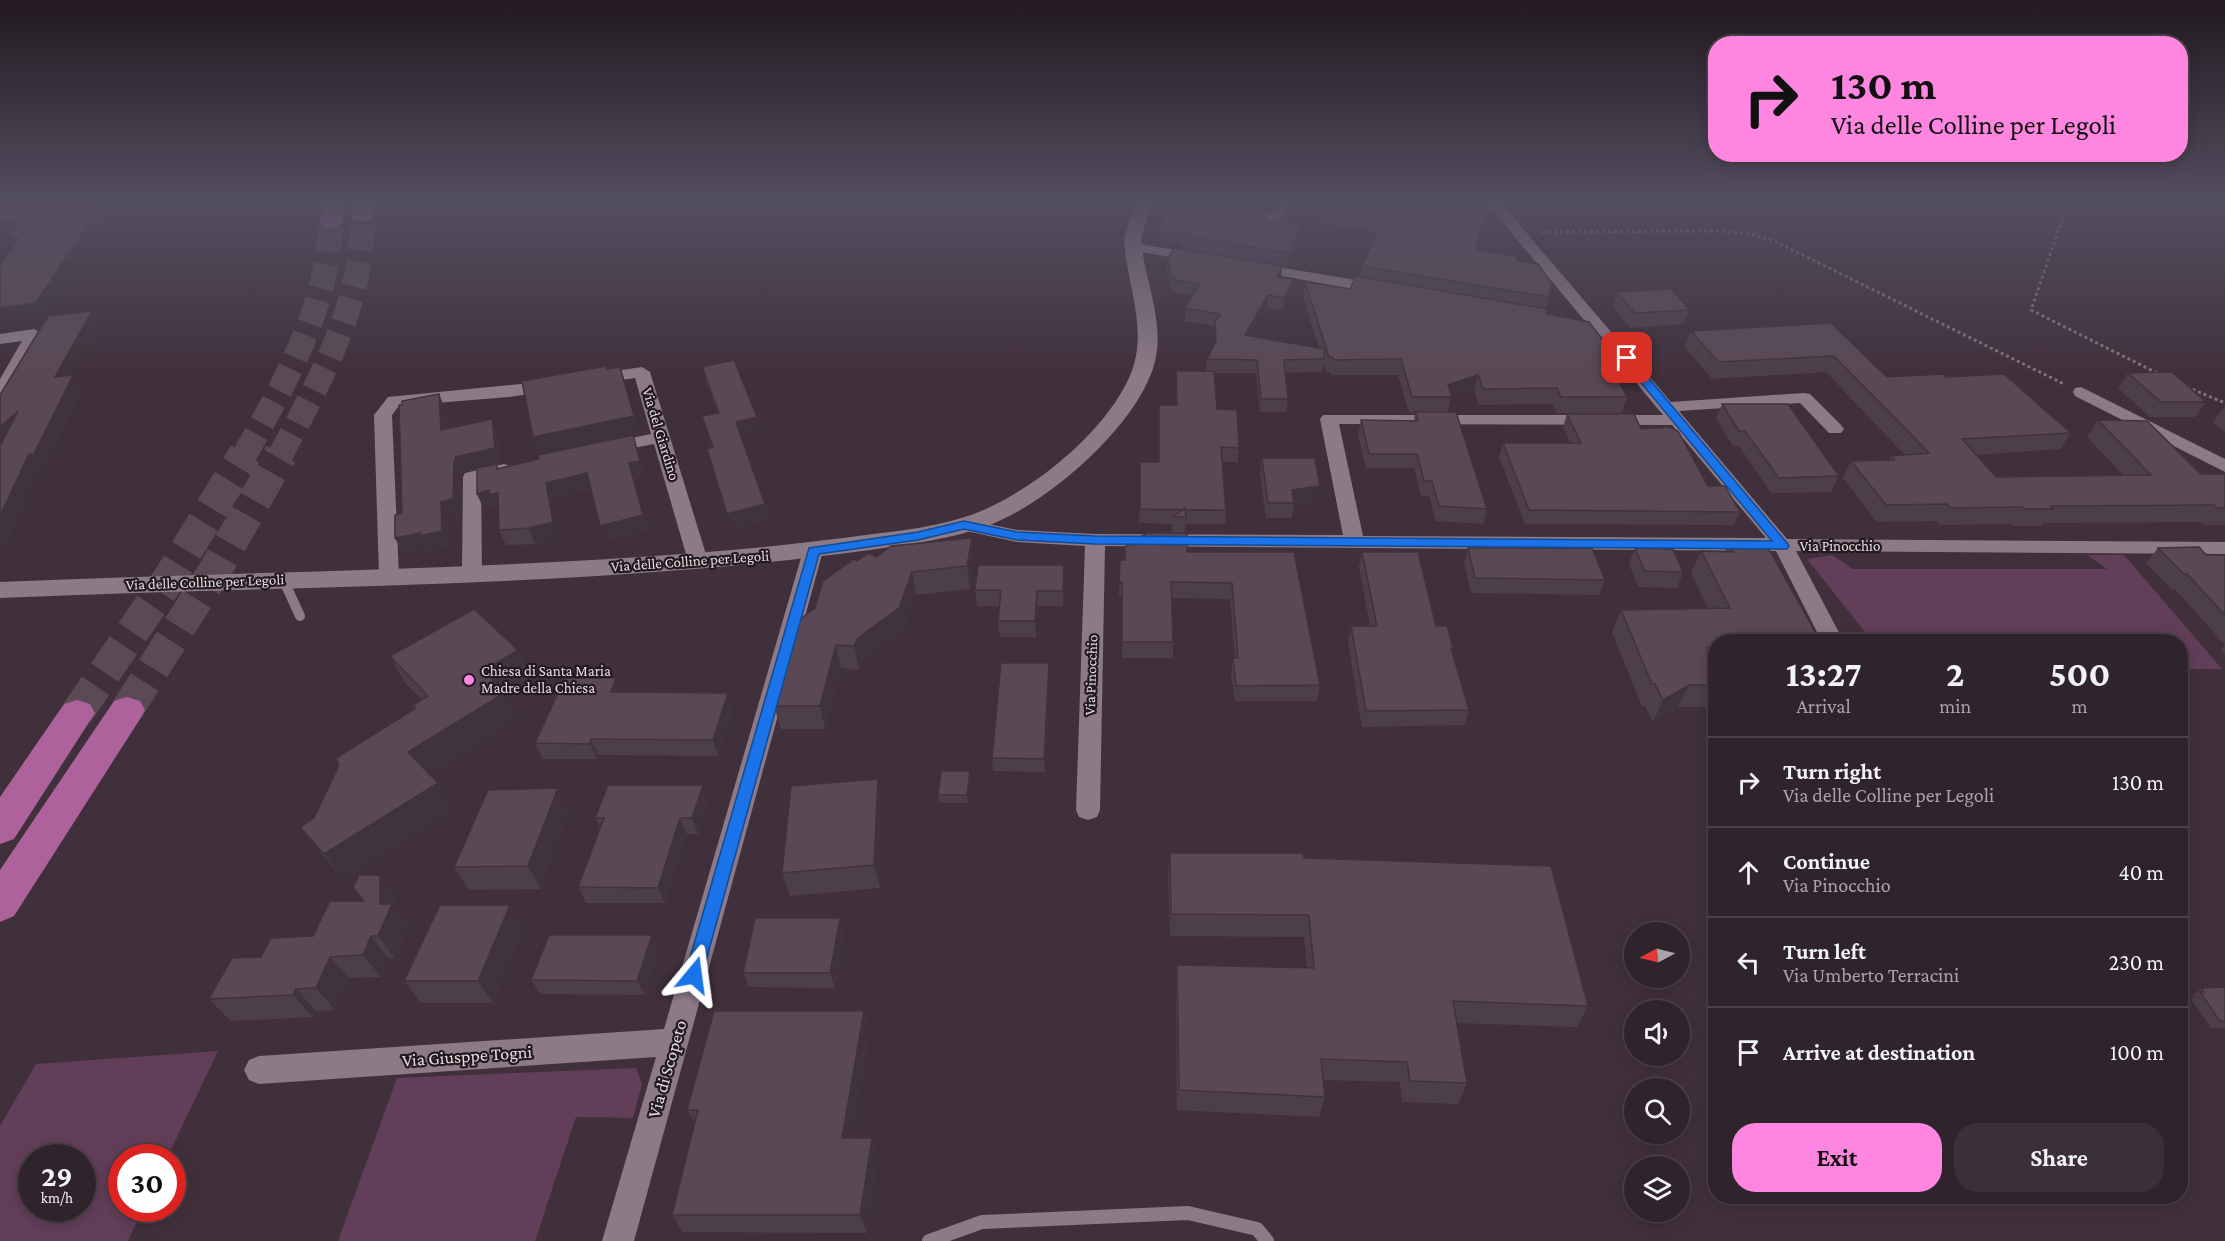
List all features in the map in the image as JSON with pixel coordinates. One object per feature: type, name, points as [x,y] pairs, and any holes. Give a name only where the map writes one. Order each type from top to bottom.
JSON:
[{"type":"highway","points":[[0,904],[127,710]]},
{"type":"highway","points":[[0,828],[77,713]]},
{"type":"street","name":"Via delle Colline per Legoli","points":[[0,590],[472,573],[698,561],[813,551],[918,536],[964,525],[994,514],[1017,502],[1068,465],[1132,391],[1141,374],[1149,334],[1137,260]]},
{"type":"street","points":[[1209,260],[1215,261]]},
{"type":"street","points":[[1543,260],[1674,413],[1783,546],[1829,634]]},
{"type":"street","points":[[1238,265],[1390,291]]},
{"type":"street","points":[[1576,322],[1599,326]]},
{"type":"street","points":[[0,339],[34,334],[0,393]]},
{"type":"street","name":"Via del Giardino","points":[[389,576],[383,416],[394,401],[509,392],[642,372],[698,561]]},
{"type":"street","points":[[2080,392],[2225,466]]},
{"type":"street","points":[[1354,541],[1329,419],[1674,413],[1804,398],[1835,429]]},
{"type":"street","points":[[595,451],[662,437]]},
{"type":"street","points":[[472,573],[472,477],[517,468]]},
{"type":"street","name":"Via Pinocchio","points":[[964,525],[1017,536],[1095,540],[2225,548]]},
{"type":"street","name":"Via Pinocchio","points":[[1088,810],[1095,540]]},
{"type":"street","name":"Via di Scopeto","points":[[618,1241],[813,551]]},
{"type":"street","name":"Via Giusppe Togni","points":[[259,1070],[675,1042]]},
{"type":"lane","points":[[283,579],[300,616]]},
{"type":"lane","points":[[929,1241],[982,1222],[1188,1213],[1257,1229],[1267,1241]]},
{"type":"path","points":[[1812,260],[2080,392]]},
{"type":"path","points":[[2048,260],[2031,310],[2101,347],[2164,376]]},
{"type":"path","points":[[2185,386],[2225,403]]},
{"type":"shaded area","points":[[1832,555],[1853,569],[2107,569],[2087,555],[2124,555],[2222,669],[2188,669],[2188,634],[1867,634],[1807,559]]},
{"type":"shaded area","points":[[218,1051],[174,1144],[108,1144],[108,1222],[137,1222],[128,1241],[0,1241],[0,1126],[36,1064]]},
{"type":"shaded area","points":[[636,1068],[642,1084],[633,1118],[576,1117],[535,1241],[338,1241],[397,1078]]},
{"type":"building","points":[[4,260],[65,260],[36,303],[0,308],[0,265]]},
{"type":"building","points":[[1167,260],[1246,260],[1282,266],[1277,277],[1294,279],[1284,298],[1268,295],[1245,335],[1325,349],[1324,359],[1284,360],[1288,399],[1261,399],[1257,360],[1207,359],[1216,341],[1215,322],[1220,314],[1185,308],[1199,284],[1172,279]]},
{"type":"building","points":[[1365,260],[1517,260],[1538,264],[1551,283],[1549,297],[1362,266]]},
{"type":"building","points":[[1356,276],[1547,309],[1547,314],[1589,322],[1607,345],[1607,369],[1612,369],[1627,397],[1561,397],[1557,388],[1483,389],[1478,375],[1448,385],[1452,397],[1412,397],[1401,359],[1333,360],[1329,357],[1305,282],[1350,289]]},
{"type":"building","points":[[1671,289],[1690,310],[1634,313],[1617,292]]},
{"type":"building","points":[[92,311],[55,377],[73,375],[34,454],[29,454],[0,516],[0,446],[18,411],[0,427],[0,395],[48,316]]},
{"type":"building","points":[[1831,323],[1887,377],[2004,374],[2071,433],[1962,439],[1996,477],[2151,475],[2098,420],[2147,421],[2201,474],[2225,474],[2225,508],[2217,508],[2214,505],[2051,506],[2053,509],[2025,509],[2022,507],[1951,508],[1947,504],[1886,505],[1851,461],[1895,460],[1891,456],[1929,453],[1834,356],[1718,362],[1691,331]]},
{"type":"building","points":[[734,360],[757,417],[736,422],[765,504],[727,514],[707,449],[713,447],[702,416],[719,413],[702,367]]},
{"type":"building","points":[[607,366],[607,369],[620,367],[634,416],[533,437],[522,381]]},
{"type":"building","points":[[1176,371],[1214,371],[1217,409],[1237,410],[1239,448],[1221,447],[1226,510],[1140,509],[1140,462],[1159,462],[1159,405],[1177,405]]},
{"type":"building","points":[[2172,372],[2206,402],[2161,402],[2128,373]]},
{"type":"building","points":[[439,394],[441,430],[492,419],[495,448],[456,457],[453,499],[441,502],[442,531],[395,538],[395,515],[402,513],[399,405],[402,405],[402,401]]},
{"type":"building","points":[[1722,404],[1788,404],[1839,476],[1779,478],[1745,431],[1739,431]]},
{"type":"building","points":[[1415,412],[1456,412],[1487,509],[1439,506],[1432,481],[1424,481],[1417,454],[1369,454],[1361,420],[1418,421]]},
{"type":"building","points":[[1567,414],[1634,414],[1641,429],[1669,427],[1678,431],[1708,486],[1725,486],[1740,512],[1529,510],[1503,443],[1581,443]]},
{"type":"building","points":[[633,435],[640,461],[629,463],[643,515],[600,526],[587,473],[546,483],[553,522],[529,528],[499,530],[498,493],[490,495],[489,490],[477,494],[477,468],[496,464],[497,469],[539,459],[538,455]]},
{"type":"building","points":[[1262,458],[1315,458],[1320,486],[1292,490],[1294,503],[1268,503]]},
{"type":"building","points":[[1185,508],[1186,517],[1173,517]]},
{"type":"building","points":[[1147,533],[1187,533],[1187,552],[1294,552],[1320,685],[1236,686],[1233,658],[1238,658],[1232,583],[1171,582],[1173,642],[1122,642],[1120,560],[1125,560],[1125,547]]},
{"type":"building","points":[[972,538],[967,566],[912,572],[899,608],[858,638],[854,646],[836,645],[820,706],[774,706],[799,620],[815,608],[823,581],[854,559],[857,561],[869,553],[876,557],[891,546]]},
{"type":"building","points":[[1729,543],[1766,544],[1816,634],[1708,634],[1708,685],[1689,685],[1663,700],[1655,684],[1652,684],[1621,610],[1730,608],[1701,551],[1733,552]]},
{"type":"building","points":[[2199,547],[2206,555],[2225,555],[2225,615],[2187,574],[2184,574],[2158,548]]},
{"type":"building","points":[[1468,548],[1592,548],[1605,580],[1475,578]]},
{"type":"building","points":[[1635,548],[1673,549],[1683,572],[1645,571]]},
{"type":"building","points":[[1362,552],[1418,552],[1436,626],[1447,626],[1469,710],[1366,711],[1351,626],[1377,626]]},
{"type":"building","points":[[978,565],[1064,565],[1063,591],[1037,591],[1035,621],[998,621],[1001,590],[975,590]]},
{"type":"building","points":[[474,609],[518,650],[483,671],[506,692],[408,752],[438,783],[324,854],[300,827],[314,818],[339,765],[336,758],[416,708],[413,705],[428,696],[390,656]]},
{"type":"building","points":[[1001,663],[1049,663],[1044,759],[992,758]]},
{"type":"building","points":[[565,678],[616,678],[611,692],[728,693],[713,740],[591,739],[590,744],[535,743]]},
{"type":"building","points":[[941,771],[970,771],[967,795],[938,795]]},
{"type":"building","points":[[878,779],[874,865],[782,873],[791,786]]},
{"type":"building","points":[[608,785],[703,785],[692,818],[680,818],[658,888],[578,887],[604,818],[595,818]]},
{"type":"building","points":[[558,788],[528,866],[454,867],[488,790]]},
{"type":"building","points":[[1170,853],[1303,853],[1304,858],[1551,866],[1588,1006],[1453,1001],[1467,1083],[1410,1081],[1407,1062],[1321,1059],[1325,1097],[1179,1090],[1177,965],[1314,968],[1309,915],[1171,914]]},
{"type":"building","points":[[359,875],[380,875],[380,904],[392,904],[378,936],[371,936],[363,955],[330,957],[316,988],[296,989],[293,995],[209,999],[232,958],[261,957],[271,938],[313,936],[330,901],[364,901],[353,888]]},
{"type":"building","points":[[440,905],[510,905],[478,981],[404,981]]},
{"type":"building","points":[[755,918],[840,918],[830,973],[743,973]]},
{"type":"building","points":[[549,935],[652,935],[637,981],[531,980]]},
{"type":"building","points":[[2225,987],[2225,1021],[2220,1021],[2200,992],[2204,992],[2202,988]]},
{"type":"building","points":[[714,1011],[864,1011],[842,1138],[872,1138],[860,1215],[672,1215],[698,1110],[687,1110]]},
{"type":"tunnel","points":[[244,456],[275,400],[302,343],[322,285],[327,260]]},
{"type":"tunnel","points":[[280,456],[337,340],[356,279],[359,260]]},
{"type":"tunnel","points":[[77,713],[172,574],[245,454]]},
{"type":"tunnel","points":[[127,710],[217,567],[281,454]]},
{"type":"place","name":"Chiesa di Santa Maria Madre della Chiesa","points":[[469,680]]},
{"type":"route","points":[[694,975],[813,551],[918,536],[964,525],[1017,536],[1095,540],[1783,546],[1627,358]]}]
